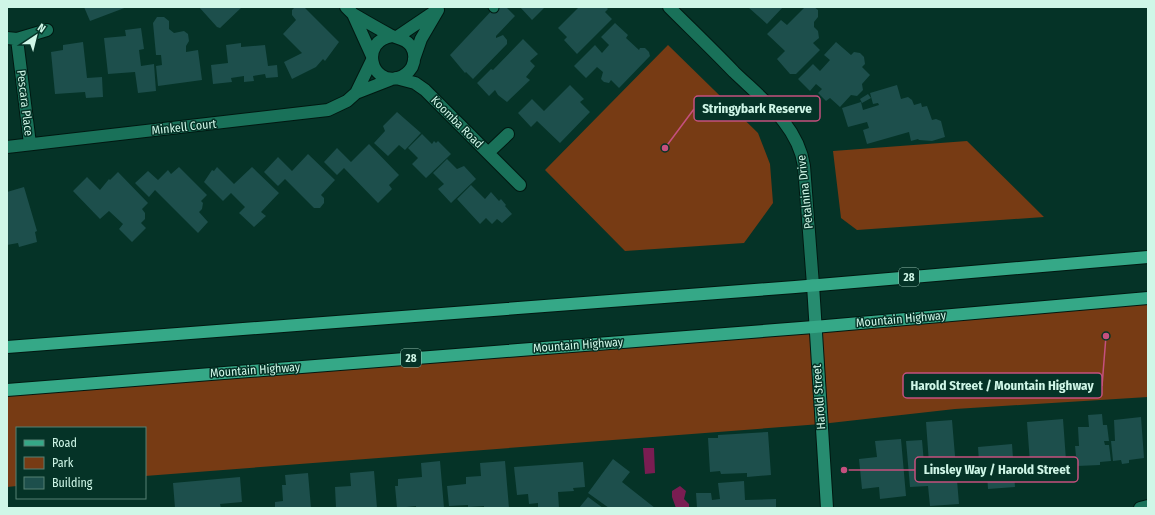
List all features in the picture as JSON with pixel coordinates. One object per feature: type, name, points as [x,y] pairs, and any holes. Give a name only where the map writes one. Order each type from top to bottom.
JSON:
[{"type":"main road","name":"28","points":[[7,347],[812,285],[1148,257]]},
{"type":"main road","name":"Mountain Highway","points":[[7,390],[814,327],[1148,298]]},
{"type":"street","name":"Petalnina Drive","points":[[669,7],[775,112],[797,141],[802,154],[804,166],[812,285]]},
{"type":"street","points":[[372,58],[376,44],[386,37],[395,37],[439,8]]},
{"type":"street","points":[[349,10],[372,58],[373,66],[381,75],[394,78],[408,73],[414,61],[421,39],[439,8]]},
{"type":"street","points":[[349,10],[395,37],[408,42],[412,47],[414,61]]},
{"type":"street","name":"Pescara Place","points":[[30,144],[12,38],[47,30]]},
{"type":"street","name":"Minkell Court","points":[[356,93],[372,58]]},
{"type":"street","name":"Koomba Road","points":[[414,61],[425,90]]},
{"type":"street","name":"Koomba Road","points":[[394,78],[415,83],[425,90],[520,185]]},
{"type":"street","name":"Minkell Court","points":[[7,147],[328,110],[347,101],[356,93],[394,78]]},
{"type":"street","name":"Koomba Road","points":[[488,153],[508,134]]},
{"type":"street","name":"Harold Street","points":[[812,285],[827,508]]},
{"type":"street","points":[[1140,508],[1148,506]]},
{"type":"green space","points":[[668,45],[758,133],[770,164],[773,203],[744,243],[625,251],[545,170]]},
{"type":"green space","points":[[967,141],[1044,217],[857,230],[841,218],[833,151]]},
{"type":"green space","points":[[1148,298],[1148,397],[955,409],[821,424],[146,476],[146,427],[16,427],[16,486],[7,487],[7,390]]},
{"type":"shaded area","points":[[643,448],[654,448],[655,473],[645,474]]},
{"type":"shaded area","points":[[680,486],[686,491],[684,499],[689,504],[689,508],[676,508],[672,497],[672,491]]},
{"type":"building","points":[[84,7],[127,7],[90,21]]},
{"type":"building","points":[[199,7],[242,7],[220,28],[217,27]]},
{"type":"building","points":[[295,7],[304,7],[339,42],[325,61],[323,59],[316,67],[292,79],[284,62],[302,53],[283,34],[296,20],[292,15],[292,10]]},
{"type":"building","points":[[495,7],[506,7],[515,16],[496,36],[496,38],[503,35],[507,40],[507,44],[473,79],[466,72],[465,73],[450,55]]},
{"type":"building","points":[[520,7],[543,7],[544,8],[532,20]]},
{"type":"building","points":[[579,7],[606,7],[608,9],[605,12],[612,19],[577,54],[564,40],[567,37],[558,28]]},
{"type":"building","points":[[748,7],[783,7],[767,24]]},
{"type":"building","points":[[805,7],[814,7],[818,10],[818,17],[814,22],[814,27],[818,31],[819,38],[813,43],[820,50],[796,74],[790,74],[777,59],[785,51],[767,34],[781,20],[787,25]]},
{"type":"building","points":[[157,17],[164,17],[169,21],[169,29],[174,33],[184,31],[188,34],[189,41],[186,46],[186,52],[198,50],[202,80],[158,86],[156,66],[162,65],[161,55],[156,55],[153,23]]},
{"type":"building","points":[[615,23],[628,35],[626,38],[639,50],[640,48],[645,48],[649,52],[650,56],[619,88],[611,80],[609,83],[604,82],[601,79],[603,72],[597,67],[586,78],[574,66],[595,45],[602,53],[609,45],[601,37]]},
{"type":"building","points":[[141,28],[144,49],[139,50],[141,66],[154,64],[156,91],[138,93],[135,72],[108,74],[104,38],[126,36],[125,30]]},
{"type":"building","points":[[523,39],[538,54],[530,61],[535,66],[526,77],[530,80],[507,102],[498,95],[495,90],[489,96],[477,83],[491,69],[493,70]]},
{"type":"building","points":[[83,42],[87,78],[102,77],[103,97],[86,98],[85,92],[55,94],[51,52],[63,50],[63,45]]},
{"type":"building","points":[[836,42],[851,55],[854,52],[860,53],[864,57],[865,64],[862,67],[870,75],[862,84],[863,90],[857,96],[851,95],[840,107],[830,98],[826,101],[818,93],[822,89],[816,84],[810,91],[798,79],[813,64],[820,71],[830,60],[824,55]]},
{"type":"building","points":[[241,43],[241,47],[265,45],[268,66],[277,65],[278,77],[266,78],[265,74],[253,76],[254,81],[244,82],[244,76],[231,78],[232,82],[213,84],[211,65],[228,63],[226,45]]},
{"type":"building","points":[[570,85],[584,99],[580,102],[590,112],[560,143],[537,121],[531,127],[518,113],[532,99],[544,111]]},
{"type":"building","points":[[897,85],[901,99],[908,97],[912,100],[914,105],[921,103],[922,107],[927,106],[932,120],[936,119],[941,121],[945,137],[932,141],[918,139],[911,141],[909,132],[867,144],[863,130],[869,128],[867,122],[848,127],[842,108],[861,102],[863,110],[879,105],[878,103],[873,104],[870,93]]},
{"type":"building","points":[[868,94],[871,98],[862,103],[860,99]]},
{"type":"building","points":[[397,112],[421,133],[405,150],[399,145],[388,156],[374,143],[385,131],[383,126]]},
{"type":"building","points":[[422,134],[432,144],[434,141],[436,143],[438,141],[451,154],[426,178],[412,164],[418,158],[408,148]]},
{"type":"building","points":[[369,144],[399,175],[389,185],[392,189],[378,203],[344,168],[337,175],[324,162],[337,148],[351,162]]},
{"type":"building","points":[[308,154],[335,180],[321,195],[324,198],[324,203],[320,208],[314,208],[285,179],[278,186],[264,172],[278,157],[292,171]]},
{"type":"building","points":[[447,159],[457,169],[464,166],[476,179],[451,203],[438,189],[444,184],[433,173]]},
{"type":"building","points":[[179,167],[207,195],[201,201],[203,203],[202,209],[199,212],[208,222],[198,233],[155,190],[149,197],[135,183],[148,171],[158,180],[168,170],[171,174]]},
{"type":"building","points":[[217,167],[234,184],[252,167],[279,193],[261,212],[266,216],[254,227],[239,213],[245,207],[231,193],[223,201],[204,182],[212,170],[214,171]]},
{"type":"building","points":[[118,172],[148,203],[142,209],[145,213],[145,219],[141,223],[146,228],[132,242],[119,229],[123,224],[109,211],[100,219],[73,191],[87,177],[100,190],[109,179],[110,180]]},
{"type":"building","points":[[471,185],[485,199],[491,192],[499,201],[501,199],[512,214],[502,223],[497,219],[492,224],[486,218],[480,224],[457,199]]},
{"type":"building","points":[[24,187],[37,231],[35,232],[37,242],[19,247],[18,243],[7,245],[7,192]]},
{"type":"building","points":[[1102,414],[1103,425],[1107,425],[1109,441],[1104,441],[1105,445],[1109,445],[1111,461],[1100,462],[1100,465],[1077,466],[1075,446],[1079,446],[1078,427],[1089,427],[1088,415]]},
{"type":"building","points":[[1141,417],[1144,458],[1129,460],[1129,463],[1122,464],[1121,460],[1113,461],[1111,441],[1115,441],[1114,420]]},
{"type":"building","points":[[1063,419],[1067,474],[1031,477],[1027,422]]},
{"type":"building","points":[[952,420],[959,504],[930,506],[928,486],[910,487],[906,441],[922,440],[924,463],[929,463],[926,422]]},
{"type":"building","points":[[768,432],[771,475],[747,477],[747,473],[721,474],[720,471],[710,472],[708,438],[718,438],[718,435]]},
{"type":"building","points":[[901,439],[906,496],[880,499],[879,487],[862,489],[859,459],[877,457],[875,441]]},
{"type":"building","points":[[1012,444],[1015,487],[988,489],[987,474],[980,475],[978,447]]},
{"type":"building","points":[[613,459],[630,472],[622,482],[655,508],[609,508],[588,493]]},
{"type":"building","points":[[440,461],[444,508],[416,508],[416,506],[397,508],[395,486],[398,486],[398,479],[422,477],[421,463]]},
{"type":"building","points":[[505,461],[509,508],[484,508],[484,506],[468,507],[468,505],[449,506],[447,486],[466,484],[466,477],[481,476],[480,463]]},
{"type":"building","points":[[583,462],[585,487],[573,488],[574,491],[558,492],[559,508],[538,508],[538,503],[529,504],[528,494],[517,495],[514,467]]},
{"type":"building","points":[[374,471],[377,508],[336,508],[335,487],[351,486],[350,473]]},
{"type":"building","points":[[308,473],[311,508],[275,508],[275,502],[283,501],[282,485],[286,485],[285,475]]},
{"type":"building","points":[[240,477],[242,502],[220,504],[221,508],[175,508],[173,483]]},
{"type":"building","points":[[744,481],[745,500],[776,499],[776,508],[697,508],[696,493],[711,493],[712,500],[720,499],[718,483]]},
{"type":"building","points":[[588,497],[603,508],[579,508]]},
{"type":"place","name":"Stringybark Reserve","points":[[665,148]]},
{"type":"place","name":"Harold Street / Mountain Highway","points":[[1106,336]]},
{"type":"place","name":"Linsley Way / Harold Street","points":[[844,470]]}]
